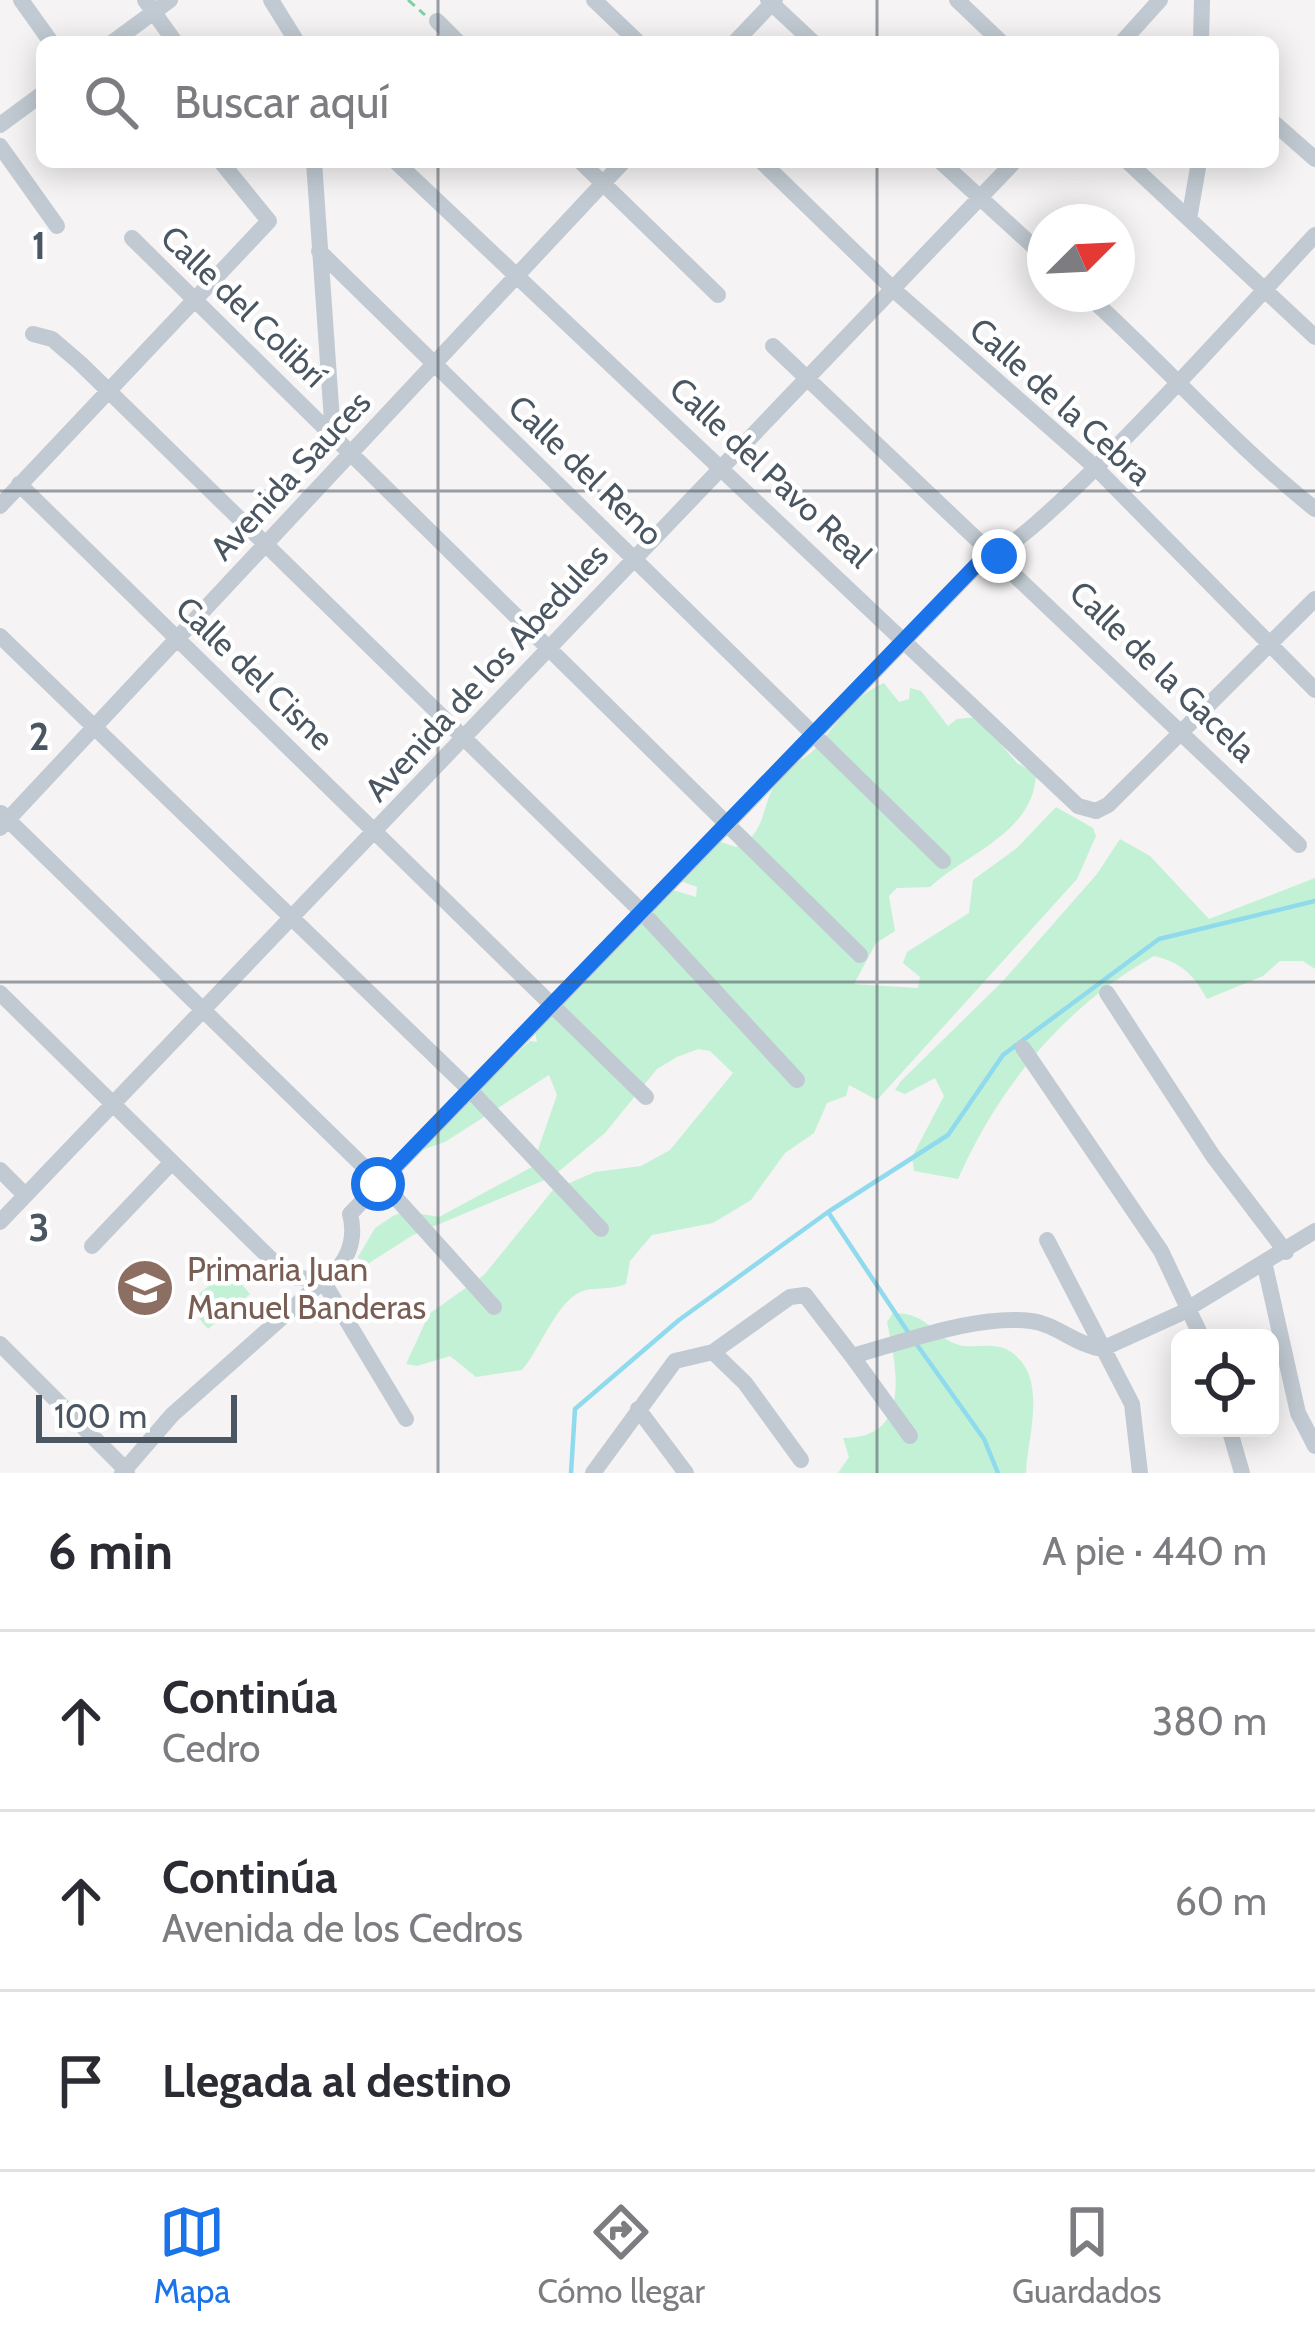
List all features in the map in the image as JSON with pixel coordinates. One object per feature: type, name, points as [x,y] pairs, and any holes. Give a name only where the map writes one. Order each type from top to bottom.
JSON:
[{"type":"street","points":[[21,0],[47,36]]},
{"type":"street","points":[[119,36],[150,6],[170,0]]},
{"type":"street","points":[[271,0],[293,36]]},
{"type":"street","points":[[594,0],[632,36]]},
{"type":"street","points":[[957,0],[995,36]]},
{"type":"street","points":[[1201,36],[1202,0]]},
{"type":"street","points":[[740,36],[771,1],[806,36]]},
{"type":"street","points":[[1126,36],[1150,3]]},
{"type":"street","points":[[150,6],[171,36]]},
{"type":"street","points":[[437,21],[452,36]]},
{"type":"street","points":[[0,125],[36,98]]},
{"type":"street","points":[[1279,127],[1315,159]]},
{"type":"street","points":[[0,146],[57,226]]},
{"type":"street","points":[[0,506],[110,394],[270,218],[225,168]]},
{"type":"street","points":[[314,168],[333,435]]},
{"type":"street","name":"Calle del Pavo Real","points":[[402,168],[906,638],[1078,806],[1096,811],[1108,805],[1181,728]]},
{"type":"street","points":[[587,168],[718,295]]},
{"type":"street","name":"Avenida Sauces","points":[[3,820],[617,168]]},
{"type":"street","name":"Calle de la Cebra","points":[[768,168],[895,291],[1095,467],[1315,690]]},
{"type":"street","points":[[947,168],[1027,241]]},
{"type":"street","name":"Avenida de los Abedules","points":[[0,1222],[1009,168]]},
{"type":"street","points":[[1134,168],[1315,338]]},
{"type":"street","points":[[1189,219],[1198,168]]},
{"type":"street","points":[[0,1344],[125,1471],[172,1415],[340,1268],[355,1233],[350,1214],[812,731],[985,556],[999,556],[1095,467],[1315,235]]},
{"type":"street","name":"Calle del Colibrí","points":[[132,238],[860,955]]},
{"type":"street","name":"Calle del Reno","points":[[319,251],[943,861]]},
{"type":"street","points":[[1106,312],[1179,378],[1250,454],[1315,509]]},
{"type":"street","points":[[33,334],[52,340],[110,394],[463,737],[641,911],[797,1080]]},
{"type":"street","name":"Calle de la Gacela","points":[[773,346],[1181,728],[1299,845]]},
{"type":"street","name":"Calle del Cisne","points":[[19,484],[646,1097]]},
{"type":"street","points":[[1181,728],[1315,599]]},
{"type":"street","points":[[0,636],[470,1090],[601,1229]]},
{"type":"street","points":[[3,820],[378,1184],[494,1307]]},
{"type":"street","points":[[0,993],[280,1268],[294,1277],[323,1281]]},
{"type":"street","points":[[1107,993],[1213,1156],[1286,1252]]},
{"type":"street","points":[[1023,1048],[1161,1252],[1198,1329]]},
{"type":"street","points":[[92,1246],[172,1162]]},
{"type":"street","points":[[0,1170],[25,1195]]},
{"type":"street","points":[[852,1356],[975,1323],[1021,1321],[1102,1349],[1265,1266],[1315,1231]]},
{"type":"street","points":[[1047,1240],[1132,1404],[1140,1473]]},
{"type":"street","points":[[1265,1266],[1298,1414],[1315,1446]]},
{"type":"street","points":[[323,1281],[406,1419]]},
{"type":"street","points":[[593,1473],[675,1361],[712,1352],[776,1302],[805,1295],[910,1436]]},
{"type":"street","points":[[712,1352],[745,1383],[801,1460]]},
{"type":"street","points":[[638,1409],[686,1473]]},
{"type":"street","points":[[1232,1437],[1243,1473]]},
{"type":"path","points":[[408,0],[437,21]]},
{"type":"green space","points":[[884,683],[899,702],[909,699],[910,688],[921,691],[948,726],[957,719],[978,717],[1017,763],[1036,774],[1024,811],[997,839],[930,887],[897,888],[889,896],[895,931],[876,943],[854,984],[918,988],[920,977],[903,963],[907,952],[969,913],[973,880],[1017,848],[1056,807],[1093,828],[1096,836],[1077,879],[877,1100],[849,1085],[846,1096],[827,1103],[814,1133],[785,1153],[751,1200],[713,1223],[652,1235],[630,1261],[626,1284],[585,1290],[571,1298],[522,1370],[476,1377],[450,1356],[417,1366],[406,1364],[429,1314],[484,1275],[553,1190],[595,1172],[641,1166],[670,1150],[733,1073],[710,1051],[698,1049],[677,1057],[657,1069],[605,1133],[552,1177],[413,1235],[363,1267],[358,1257],[375,1228],[393,1216],[405,1211],[439,1217],[532,1167],[557,1095],[549,1075],[445,1142],[413,1153],[530,1041],[537,1042],[535,1032],[673,890],[696,897],[697,887],[678,880],[715,840],[736,847],[752,836],[783,774],[816,748],[854,703]]},
{"type":"green space","points":[[1120,839],[1150,856],[1209,919],[1315,878],[1315,969],[1303,961],[1280,961],[1263,976],[1207,999],[1186,971],[1154,956],[1092,999],[1038,1051],[993,1112],[958,1179],[914,1171],[912,1157],[944,1096],[935,1078],[905,1094],[895,1090],[1003,981],[1097,874]]},
{"type":"green space","points":[[229,1269],[250,1294],[208,1329],[187,1304]]},
{"type":"green space","points":[[893,1313],[915,1317],[959,1345],[1000,1347],[1020,1360],[1028,1373],[1033,1406],[1026,1473],[838,1473],[849,1457],[843,1438],[865,1435],[890,1414],[896,1380],[887,1322]]},
{"type":"waterway","points":[[571,1473],[575,1409],[679,1320],[828,1212],[948,1135],[1003,1055],[1159,939],[1315,901]]},
{"type":"waterway","points":[[828,1212],[908,1332]]},
{"type":"waterway","points":[[915,1342],[984,1439],[998,1473]]},
{"type":"place","name":"Primaria Juan Manuel Banderas","points":[[145,1288]]},
{"type":"route","points":[[378,1184],[985,556],[999,556]]}]
